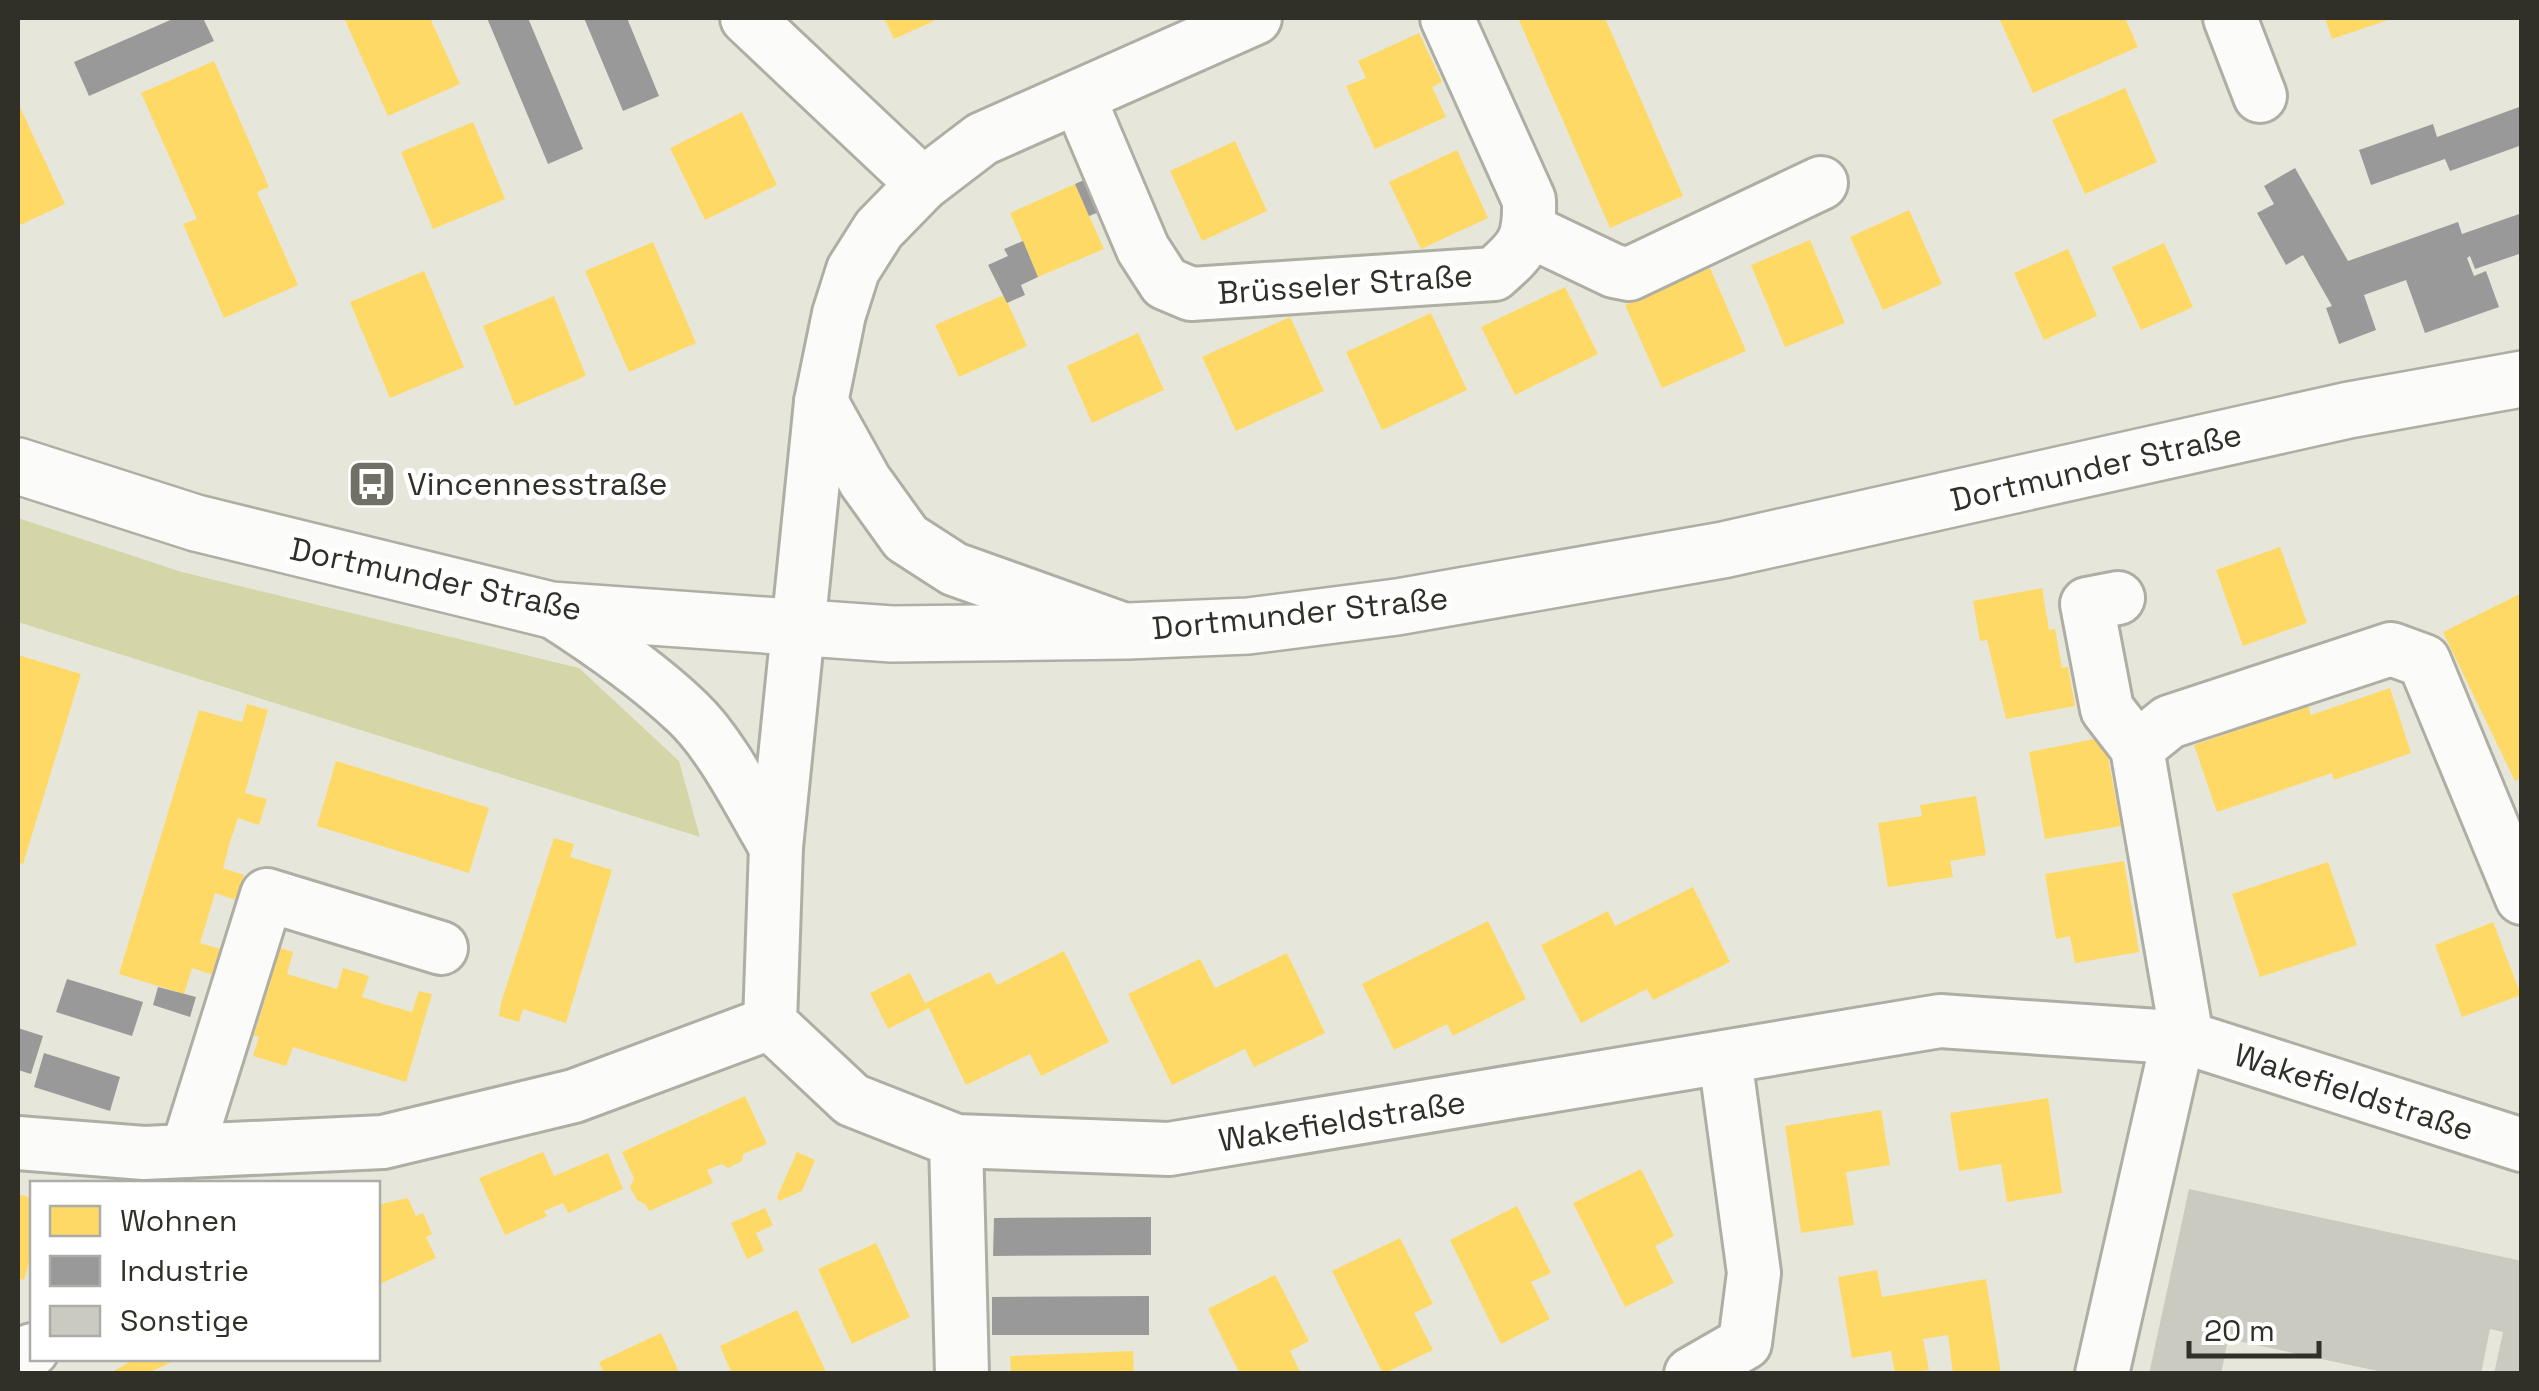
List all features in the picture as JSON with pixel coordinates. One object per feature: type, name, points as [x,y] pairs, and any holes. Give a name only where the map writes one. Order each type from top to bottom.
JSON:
[{"type":"main road","name":"Dortmunder Straße","points":[[18,466],[196,523],[551,610],[892,634],[1128,631],[1248,626],[1398,607],[1704,554],[2349,410],[2522,379]]},
{"type":"street","points":[[747,18],[922,184]]},
{"type":"street","points":[[18,1143],[156,1163],[383,1142],[574,1096],[770,1023],[776,847],[821,402],[839,314],[854,270],[879,229],[922,184],[982,139],[1255,18]]},
{"type":"street","points":[[1447,18],[1529,200],[1530,231],[1614,271],[1629,274],[1821,183]]},
{"type":"street","points":[[2230,18],[2260,96]]},
{"type":"street","name":"Brüsseler Straße","points":[[1079,98],[1143,249],[1165,283],[1191,294],[1494,274],[1518,253],[1530,231]]},
{"type":"street","points":[[821,402],[865,481],[906,538],[954,570],[1128,631]]},
{"type":"street","points":[[2102,1374],[2183,1038],[2138,748],[2107,709],[2087,604],[2118,598]]},
{"type":"street","points":[[551,610],[605,645],[689,714],[734,775],[776,847]]},
{"type":"street","points":[[2138,748],[2168,722],[2391,649],[2424,661],[2522,898]]},
{"type":"street","points":[[156,1163],[267,895],[441,948]]},
{"type":"street","name":"Wakefieldstraße","points":[[770,1023],[852,1100],[956,1140],[1169,1149],[1940,1021],[2183,1038],[2522,1145]]},
{"type":"street","points":[[1691,1374],[1745,1343],[1754,1272],[1725,1058]]},
{"type":"street","points":[[956,1140],[962,1374]]},
{"type":"green space","points":[[18,518],[182,572],[579,668],[679,761],[700,837],[18,622]]},
{"type":"building: Wohnen","points":[[344,18],[430,18],[460,84],[388,116]]},
{"type":"building: Wohnen","points":[[884,18],[932,18],[934,21],[894,39]]},
{"type":"building: Wohnen","points":[[1518,18],[1605,18],[1683,196],[1610,228]]},
{"type":"building: Wohnen","points":[[1999,18],[2125,18],[2138,47],[2033,93]]},
{"type":"building: Wohnen","points":[[2325,18],[2394,18],[2332,39]]},
{"type":"building: Wohnen","points":[[1419,33],[1442,82],[1432,87],[1446,117],[1375,149],[1346,86],[1366,78],[1358,61]]},
{"type":"building: Wohnen","points":[[214,61],[269,187],[257,192],[298,285],[224,318],[183,224],[197,219],[141,93]]},
{"type":"building: Wohnen","points":[[2125,88],[2157,162],[2085,194],[2052,120]]},
{"type":"building: Wohnen","points":[[18,103],[65,204],[18,226]]},
{"type":"building: Wohnen","points":[[742,112],[777,185],[705,220],[670,148]]},
{"type":"building: Wohnen","points":[[473,122],[505,199],[433,229],[401,152]]},
{"type":"building: Wohnen","points":[[1235,141],[1267,211],[1202,241],[1170,171]]},
{"type":"building: Wohnen","points":[[1457,150],[1488,218],[1421,249],[1389,182]]},
{"type":"building: Wohnen","points":[[1075,184],[1104,249],[1038,277],[1010,213]]},
{"type":"building: Wohnen","points":[[1909,210],[1942,284],[1883,310],[1850,237]]},
{"type":"building: Wohnen","points":[[1810,240],[1845,323],[1785,347],[1751,265]]},
{"type":"building: Wohnen","points":[[653,242],[696,343],[629,372],[585,271]]},
{"type":"building: Wohnen","points":[[2164,243],[2193,307],[2141,330],[2112,267]]},
{"type":"building: Wohnen","points":[[2068,249],[2097,316],[2044,340],[2014,273]]},
{"type":"building: Wohnen","points":[[1710,268],[1746,351],[1662,388],[1625,305]]},
{"type":"building: Wohnen","points":[[424,271],[464,367],[390,398],[350,302]]},
{"type":"building: Wohnen","points":[[1565,287],[1598,354],[1515,395],[1481,327]]},
{"type":"building: Wohnen","points":[[1004,295],[1027,346],[959,377],[935,325]]},
{"type":"building: Wohnen","points":[[554,296],[586,376],[515,406],[483,326]]},
{"type":"building: Wohnen","points":[[1431,313],[1467,390],[1382,430],[1346,352]]},
{"type":"building: Wohnen","points":[[1290,317],[1324,391],[1236,431],[1202,357]]},
{"type":"building: Wohnen","points":[[1138,333],[1164,390],[1092,423],[1067,366]]},
{"type":"building: Wohnen","points":[[2280,547],[2307,623],[2243,646],[2216,570]]},
{"type":"building: Wohnen","points":[[2042,588],[2049,630],[2055,629],[2062,668],[2068,667],[2075,706],[2006,719],[1987,640],[1980,641],[1973,601]]},
{"type":"building: Wohnen","points":[[2522,593],[2522,778],[2515,781],[2443,632]]},
{"type":"building: Wohnen","points":[[18,655],[81,674],[23,864],[18,862]]},
{"type":"building: Wohnen","points":[[2390,688],[2411,753],[2334,780],[2332,773],[2217,812],[2194,745],[2308,706],[2311,715]]},
{"type":"building: Wohnen","points":[[247,704],[268,710],[245,793],[267,799],[259,825],[238,818],[230,842],[223,868],[244,875],[236,900],[215,893],[200,943],[221,949],[214,975],[192,968],[184,994],[119,974],[199,710],[242,722]]},
{"type":"building: Wohnen","points":[[2104,737],[2121,826],[2045,839],[2029,752]]},
{"type":"building: Wohnen","points":[[336,761],[489,808],[469,873],[317,826]]},
{"type":"building: Wohnen","points":[[1976,796],[1986,855],[1950,861],[1953,877],[1888,887],[1878,823],[1922,816],[1920,805]]},
{"type":"building: Wohnen","points":[[554,838],[574,844],[570,857],[612,870],[566,1023],[523,1009],[519,1022],[499,1016],[501,1003]]},
{"type":"building: Wohnen","points":[[2124,861],[2139,952],[2075,963],[2070,936],[2056,939],[2045,874]]},
{"type":"building: Wohnen","points":[[2328,862],[2357,945],[2260,977],[2232,894]]},
{"type":"building: Wohnen","points":[[1693,887],[1730,962],[1653,1000],[1647,989],[1581,1023],[1541,945],[1608,911],[1615,926]]},
{"type":"building: Wohnen","points":[[1488,921],[1526,999],[1453,1036],[1447,1024],[1394,1050],[1362,984]]},
{"type":"building: Wohnen","points":[[2493,922],[2521,995],[2462,1017],[2435,945]]},
{"type":"building: Wohnen","points":[[280,948],[293,952],[287,974],[337,989],[343,968],[369,976],[362,997],[387,1005],[412,1012],[419,991],[432,994],[406,1082],[293,1047],[286,1066],[253,1056],[259,1037],[254,1036]]},
{"type":"building: Wohnen","points":[[1064,951],[1109,1042],[1041,1076],[1030,1054],[966,1085],[929,1008],[888,1029],[870,993],[910,973],[925,1003],[990,972],[997,985]]},
{"type":"building: Wohnen","points":[[1287,953],[1325,1033],[1254,1067],[1245,1049],[1172,1085],[1128,994],[1200,959],[1215,988]]},
{"type":"building: Wohnen","points":[[745,1096],[767,1144],[743,1154],[742,1161],[728,1168],[722,1164],[707,1170],[713,1183],[649,1211],[637,1200],[630,1187],[634,1178],[622,1152]]},
{"type":"building: Wohnen","points":[[2048,1098],[2062,1193],[2007,1202],[2001,1164],[1959,1171],[1950,1113]]},
{"type":"building: Wohnen","points":[[1881,1110],[1890,1165],[1846,1172],[1854,1225],[1801,1233],[1785,1126]]},
{"type":"building: Wohnen","points":[[543,1152],[554,1176],[608,1153],[623,1189],[568,1213],[563,1203],[544,1211],[547,1216],[505,1235],[479,1178]]},
{"type":"building: Wohnen","points":[[797,1152],[815,1160],[802,1191],[779,1201],[777,1197]]},
{"type":"building: Wohnen","points":[[1641,1169],[1674,1236],[1655,1246],[1674,1283],[1625,1307],[1573,1203]]},
{"type":"building: Wohnen","points":[[18,1194],[30,1197],[30,1259],[24,1280],[18,1278]]},
{"type":"building: Wohnen","points":[[408,1198],[416,1216],[423,1213],[432,1234],[426,1237],[436,1258],[380,1284],[380,1206]]},
{"type":"building: Wohnen","points":[[1517,1206],[1551,1273],[1531,1282],[1550,1319],[1501,1344],[1450,1240]]},
{"type":"building: Wohnen","points":[[765,1208],[773,1225],[756,1233],[764,1251],[747,1259],[731,1223]]},
{"type":"building: Wohnen","points":[[1400,1238],[1433,1304],[1414,1313],[1433,1350],[1383,1374],[1332,1271]]},
{"type":"building: Wohnen","points":[[876,1243],[910,1317],[852,1344],[818,1269]]},
{"type":"building: Wohnen","points":[[1877,1270],[1882,1297],[1986,1279],[2001,1374],[1953,1374],[1948,1335],[1923,1339],[1929,1370],[1895,1374],[1891,1351],[1852,1358],[1838,1277]]},
{"type":"building: Wohnen","points":[[1275,1275],[1309,1341],[1290,1351],[1301,1374],[1240,1374],[1208,1309]]},
{"type":"building: Wohnen","points":[[797,1310],[827,1374],[732,1374],[720,1346]]},
{"type":"building: Wohnen","points":[[661,1333],[680,1374],[604,1374],[599,1362]]},
{"type":"building: Wohnen","points":[[1133,1351],[1134,1374],[1011,1374],[1010,1356]]},
{"type":"building: Wohnen","points":[[132,1361],[174,1361],[146,1374],[108,1374]]},
{"type":"building: Industrie","points":[[175,18],[203,18],[214,41],[89,96],[74,62]]},
{"type":"building: Industrie","points":[[487,18],[528,18],[583,149],[548,164]]},
{"type":"building: Industrie","points":[[584,18],[627,18],[659,96],[623,111]]},
{"type":"building: Industrie","points":[[2522,106],[2522,145],[2450,171],[2445,159],[2371,185],[2359,150],[2433,124],[2437,137]]},
{"type":"building: Industrie","points":[[2295,168],[2348,261],[2458,222],[2462,234],[2522,213],[2522,253],[2475,269],[2470,256],[2467,258],[2474,276],[2486,271],[2499,307],[2425,333],[2406,280],[2364,295],[2376,330],[2339,344],[2326,308],[2332,306],[2303,255],[2286,265],[2257,213],[2274,204],[2264,186]]},
{"type":"building: Industrie","points":[[1093,176],[1107,209],[1089,216],[1075,184]]},
{"type":"building: Industrie","points":[[1023,241],[1038,277],[1021,285],[1025,295],[1007,303],[988,265],[1008,256],[1004,249]]},
{"type":"building: Industrie","points":[[67,979],[143,1002],[132,1036],[56,1012]]},
{"type":"building: Industrie","points":[[158,987],[196,997],[190,1017],[153,1005]]},
{"type":"building: Industrie","points":[[18,1028],[43,1036],[31,1074],[18,1070]]},
{"type":"building: Industrie","points":[[44,1053],[120,1077],[110,1111],[34,1087]]},
{"type":"building: Industrie","points":[[1151,1217],[1151,1255],[993,1256],[994,1218]]},
{"type":"building: Industrie","points":[[1149,1296],[1149,1335],[992,1335],[992,1297]]},
{"type":"building: Sonstige","points":[[2189,1189],[2522,1261],[2522,1374],[2494,1374],[2503,1332],[2490,1329],[2481,1374],[2392,1374],[2228,1339],[2221,1374],[2149,1374]]},
{"type":"place","name":"Vincennesstraße","points":[[372,484]]}]
